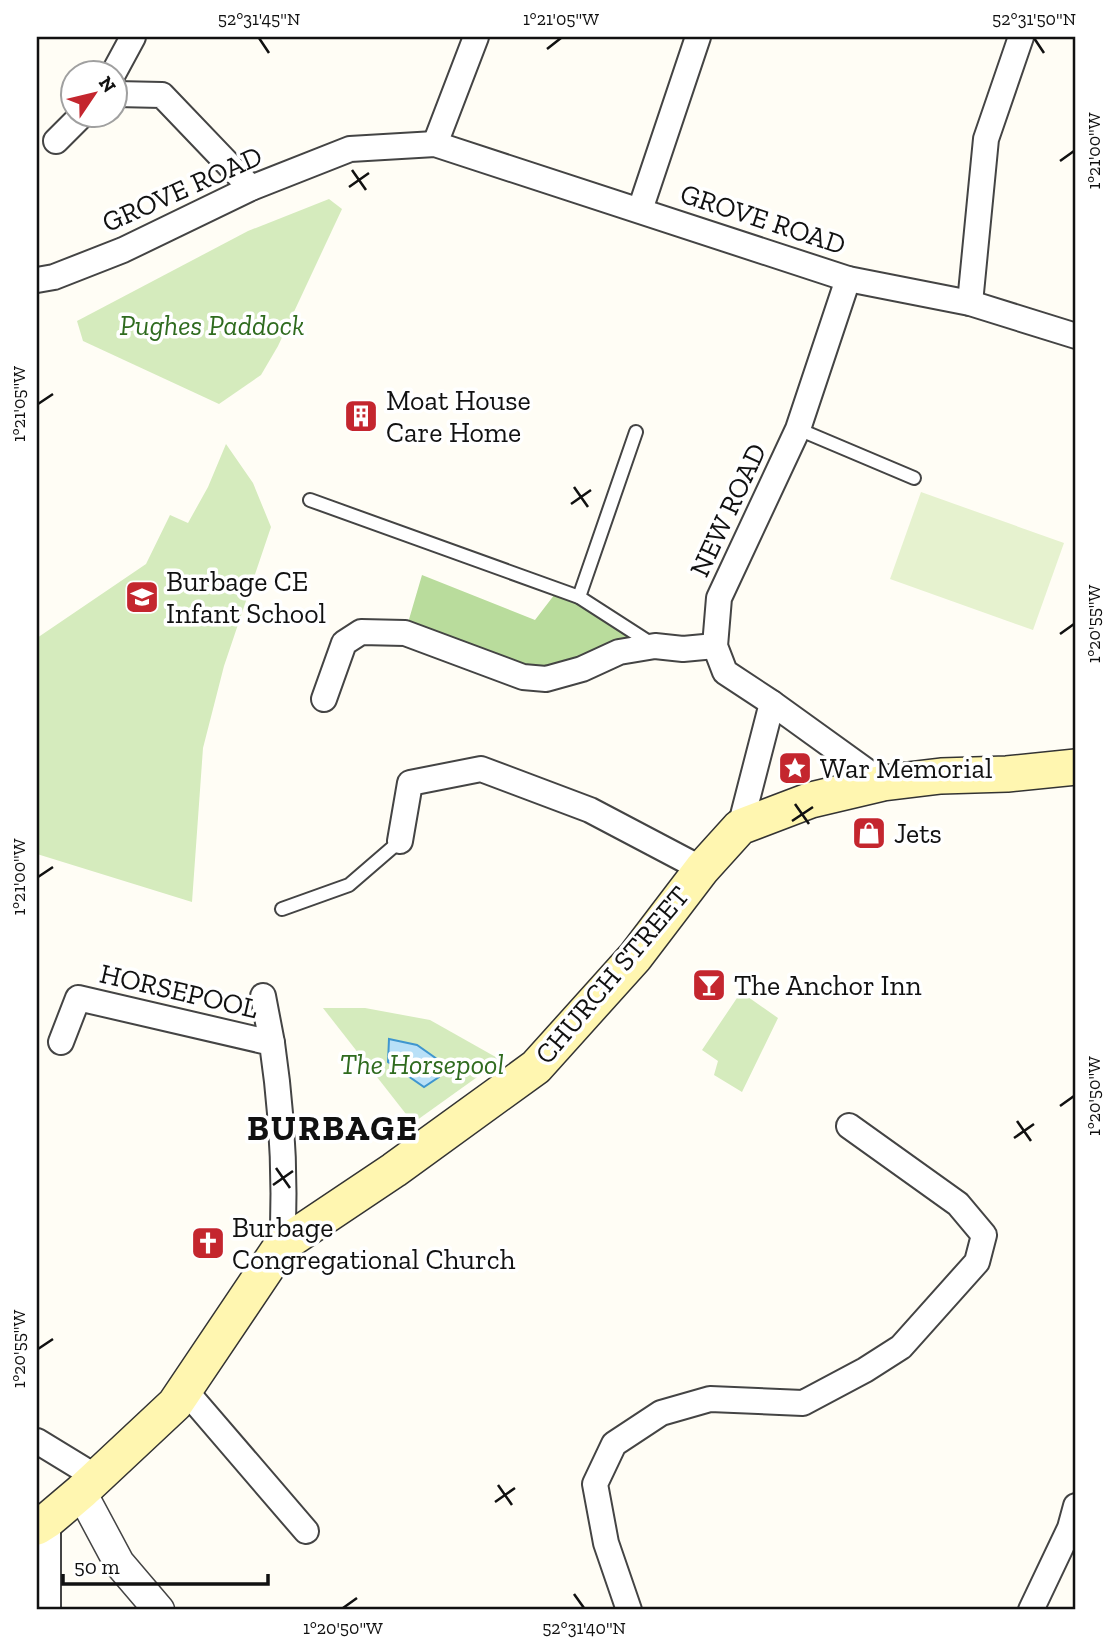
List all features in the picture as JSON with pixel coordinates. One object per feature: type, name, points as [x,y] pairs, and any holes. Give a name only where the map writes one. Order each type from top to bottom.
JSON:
[{"type":"main road","name":"CHURCH STREET","points":[[43,1523],[175,1404],[282,1245],[394,1170],[536,1067],[635,957],[702,869],[740,827],[811,800],[883,783],[941,776],[1007,774],[1076,767]]},
{"type":"street","points":[[121,60],[133,37]]},
{"type":"street","points":[[435,144],[477,37]]},
{"type":"street","points":[[640,210],[698,37]]},
{"type":"street","points":[[970,303],[986,139],[1021,37]]},
{"type":"street","points":[[130,94],[162,95],[251,188]]},
{"type":"street","points":[[56,141],[67,130]]},
{"type":"street","name":"GROVE ROAD","points":[[37,280],[54,277],[123,250],[251,188],[350,149],[435,144],[848,279],[970,303],[1076,336]]},
{"type":"street","name":"NEW ROAD","points":[[715,646],[719,598],[797,429],[848,279]]},
{"type":"street","points":[[324,699],[344,643],[361,632],[405,633],[523,677],[546,679],[582,669],[619,653],[655,646],[683,649],[715,646],[725,672],[883,783]]},
{"type":"street","points":[[740,827],[772,703]]},
{"type":"street","points":[[400,841],[410,783],[481,769],[590,810],[702,869]]},
{"type":"street","name":"HORSEPOOL","points":[[263,996],[282,1121],[285,1195],[282,1245]]},
{"type":"street","name":"HORSEPOOL","points":[[61,1042],[78,998],[272,1043]]},
{"type":"street","points":[[629,1610],[606,1543],[595,1484],[614,1444],[662,1413],[710,1399],[803,1403],[865,1370],[901,1347],[976,1262],[984,1235],[958,1204],[849,1126]]},
{"type":"street","points":[[184,1390],[306,1531]]},
{"type":"street","points":[[37,1441],[88,1484],[119,1563],[159,1610]]},
{"type":"street","points":[[1031,1610],[1070,1528],[1076,1507]]},
{"type":"street","points":[[43,1523],[48,1610]]},
{"type":"lane","points":[[797,429],[914,478]]},
{"type":"lane","points":[[579,597],[636,432]]},
{"type":"lane","points":[[310,500],[579,597],[655,646]]},
{"type":"lane","points":[[282,909],[349,885],[400,841]]},
{"type":"green space","name":"Pughes Paddock","points":[[329,199],[342,209],[278,346],[261,375],[219,404],[83,341],[77,321],[248,231]]},
{"type":"green space","name":"Burbage CE Infant School","points":[[226,444],[253,483],[271,527],[224,666],[203,748],[192,902],[37,854],[37,638],[146,564],[170,515],[188,523],[208,487]]},
{"type":"green space","points":[[921,492],[1064,543],[1033,630],[890,579]]},
{"type":"green space","points":[[422,575],[535,620],[558,590],[645,639],[546,679],[405,633]]},
{"type":"green space","points":[[741,992],[778,1018],[742,1092],[714,1075],[718,1061],[702,1050]]},
{"type":"green space","name":"The Horsepool","points":[[323,1008],[365,1008],[430,1020],[501,1060],[413,1123]]},
{"type":"water","points":[[389,1039],[417,1045],[437,1059],[439,1077],[424,1087],[388,1062]]},
{"type":"place","name":"Moat House Care Home","points":[[361,416]]},
{"type":"place","name":"Burbage CE Infant School","points":[[142,597]]},
{"type":"place","name":"War Memorial","points":[[795,768]]},
{"type":"place","name":"Jets","points":[[869,833]]},
{"type":"place","name":"The Anchor Inn","points":[[709,985]]},
{"type":"place","name":"Burbage Congregational Church","points":[[208,1243]]},
{"type":"district","name":"BURBAGE","points":[[333,1128]]}]
